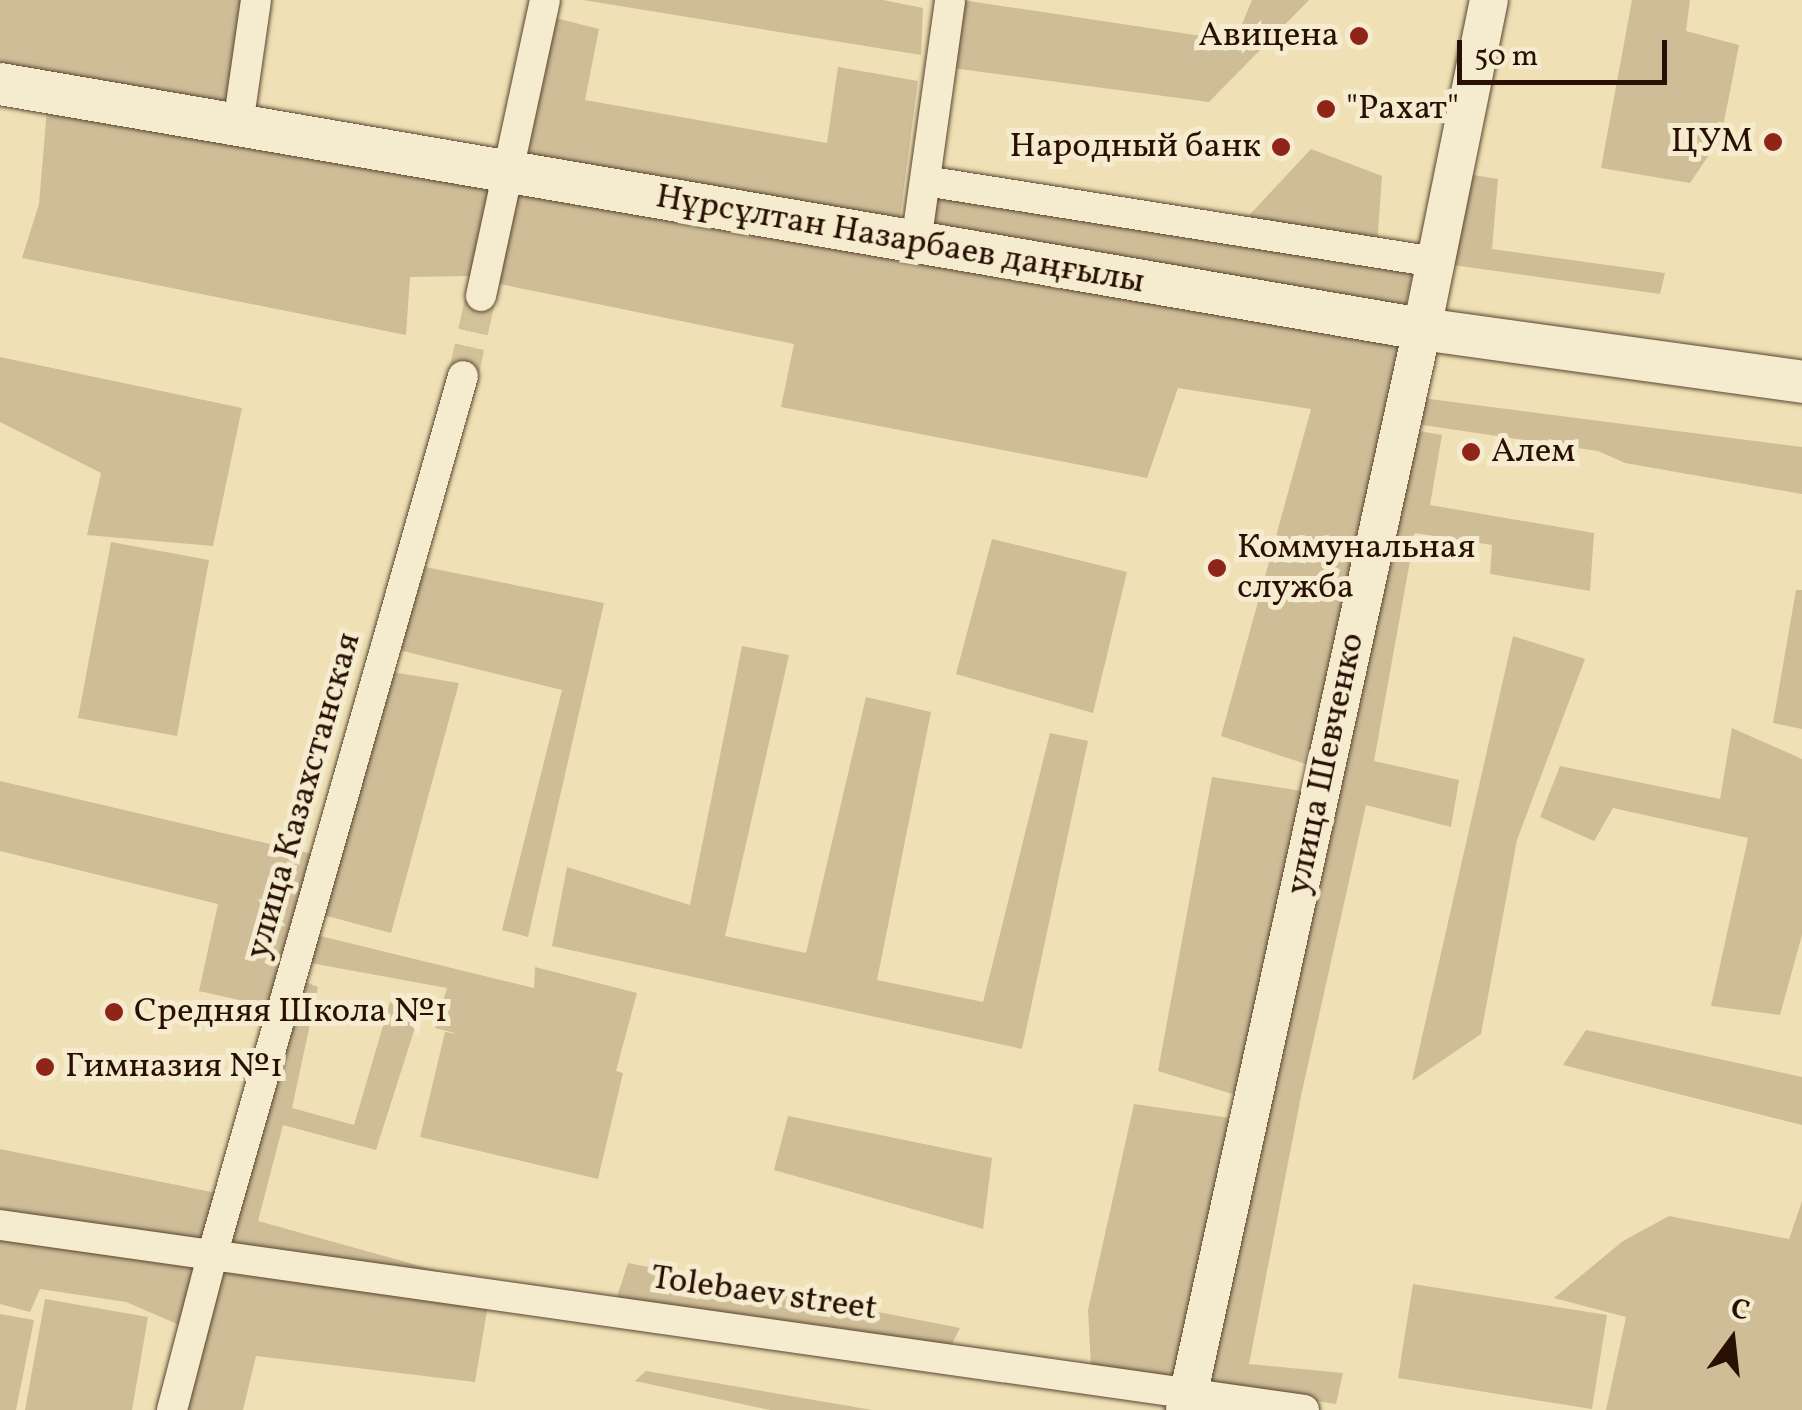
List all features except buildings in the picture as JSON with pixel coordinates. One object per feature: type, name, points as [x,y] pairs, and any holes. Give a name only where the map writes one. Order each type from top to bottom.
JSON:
[{"type":"main road","name":"Нұрсұлтан Назарбаев даңғылы","points":[[0,84],[1422,329],[1802,382]]},
{"type":"street","points":[[238,125],[256,0]]},
{"type":"street","points":[[481,296],[545,0]]},
{"type":"street","points":[[916,243],[950,0]]},
{"type":"street","name":"улица Шевченко","points":[[1186,1402],[1422,329],[1489,0]]},
{"type":"street","points":[[925,180],[1436,262]]},
{"type":"street","name":"улица Казахстанская","points":[[172,1410],[212,1256],[463,376]]},
{"type":"street","name":"Tolebaev street","points":[[0,1225],[1186,1402],[1304,1410]]},
{"type":"shaded area","points":[[0,0],[244,0],[229,113],[0,74]]},
{"type":"shaded area","points":[[583,0],[883,0],[923,8],[921,55]]},
{"type":"shaded area","points":[[962,0],[1235,41],[1252,0],[1309,0],[1209,102],[952,68]]},
{"type":"shaded area","points":[[1632,0],[1690,0],[1686,31],[1739,45],[1721,137],[1690,183],[1601,168]]},
{"type":"shaded area","points":[[551,17],[599,29],[585,100],[827,143],[838,67],[918,81],[899,224],[527,163]]},
{"type":"shaded area","points":[[47,109],[494,190],[471,276],[410,277],[406,335],[22,258],[39,204]]},
{"type":"shaded area","points":[[1311,149],[1382,176],[1377,245],[1243,222]]},
{"type":"shaded area","points":[[1467,174],[1498,179],[1492,249],[1665,273],[1660,294],[1446,264]]},
{"type":"shaded area","points":[[520,186],[1401,343],[1312,766],[1221,736],[1311,409],[1178,388],[1147,478],[781,407],[794,344],[495,283]]},
{"type":"shaded area","points":[[935,189],[1414,269],[1403,315],[927,239]]},
{"type":"shaded area","points":[[0,357],[242,408],[213,546],[87,535],[101,473],[0,422]]},
{"type":"shaded area","points":[[1414,397],[1802,447],[1802,494],[1625,463],[1598,451],[1409,423]]},
{"type":"shaded area","points":[[1413,430],[1442,435],[1430,505],[1594,533],[1590,591],[1490,574],[1492,545],[1415,533],[1374,761],[1459,780],[1451,827],[1366,805],[1301,1096],[1249,1364],[1343,1373],[1336,1404],[1199,1383]]},
{"type":"shaded area","points":[[992,539],[1127,572],[1093,713],[956,674]]},
{"type":"shaded area","points":[[111,542],[209,560],[177,736],[78,718]]},
{"type":"shaded area","points":[[425,567],[604,603],[528,937],[502,930],[562,690],[399,650]]},
{"type":"shaded area","points":[[1796,590],[1802,590],[1802,729],[1773,723]]},
{"type":"shaded area","points":[[1513,636],[1585,659],[1517,840],[1481,1034],[1412,1081]]},
{"type":"shaded area","points":[[742,646],[789,655],[725,936],[806,953],[866,697],[931,712],[877,980],[983,1002],[1050,733],[1088,741],[1022,1049],[552,946],[567,867],[690,905]]},
{"type":"shaded area","points":[[392,672],[459,683],[391,933],[323,915]]},
{"type":"shaded area","points":[[1732,728],[1802,759],[1802,935],[1780,1015],[1711,1006],[1748,838],[1613,808],[1594,841],[1540,817],[1560,766],[1720,799]]},
{"type":"shaded area","points":[[1212,777],[1302,791],[1239,1096],[1158,1071]]},
{"type":"shaded area","points":[[0,781],[317,855],[270,1007],[199,991],[218,904],[0,851]]},
{"type":"shaded area","points":[[304,932],[534,988],[535,967],[637,993],[616,1071],[623,1073],[598,1179],[420,1137],[445,1032],[459,1034],[435,1028],[447,988],[305,962]]},
{"type":"shaded area","points":[[303,981],[318,987],[292,1108],[354,1125],[390,1002],[420,1012],[376,1150],[283,1125],[258,1221],[478,1282],[225,1246]]},
{"type":"shaded area","points":[[1586,1030],[1802,1077],[1802,1125],[1563,1065]]},
{"type":"shaded area","points":[[1134,1104],[1237,1119],[1175,1378],[1091,1366],[1088,1310]]},
{"type":"shaded area","points":[[788,1116],[992,1158],[983,1229],[774,1170]]},
{"type":"shaded area","points":[[0,1149],[221,1194],[198,1244],[0,1209]]},
{"type":"shaded area","points":[[1802,1201],[1802,1410],[1606,1410],[1626,1317],[1554,1298],[1623,1241],[1669,1216],[1789,1239]]},
{"type":"shaded area","points":[[0,1236],[200,1266],[184,1327],[126,1302],[40,1289],[30,1312],[0,1304]]},
{"type":"shaded area","points":[[628,1263],[960,1328],[950,1348],[616,1300]]},
{"type":"shaded area","points":[[224,1271],[488,1305],[475,1382],[256,1356],[243,1410],[186,1410]]},
{"type":"shaded area","points":[[1413,1284],[1607,1315],[1592,1409],[1398,1378]]},
{"type":"shaded area","points":[[45,1299],[148,1317],[132,1410],[25,1410]]},
{"type":"shaded area","points":[[0,1314],[34,1320],[16,1410],[0,1410]]},
{"type":"shaded area","points":[[646,1371],[872,1410],[770,1410],[635,1381]]},
{"type":"tunnel","points":[[463,376],[481,296]]},
{"type":"place","name":"Авицена","points":[[1359,36]]},
{"type":"place","name":"\"Рахат\"","points":[[1326,109]]},
{"type":"place","name":"ЦУМ","points":[[1773,142]]},
{"type":"place","name":"Народный банк","points":[[1281,147]]},
{"type":"place","name":"Алем","points":[[1471,452]]},
{"type":"place","name":"Коммунальная служба","points":[[1217,568]]},
{"type":"place","name":"Средняя Школа №1","points":[[114,1012]]},
{"type":"place","name":"Гимназия №1","points":[[45,1067]]}]
